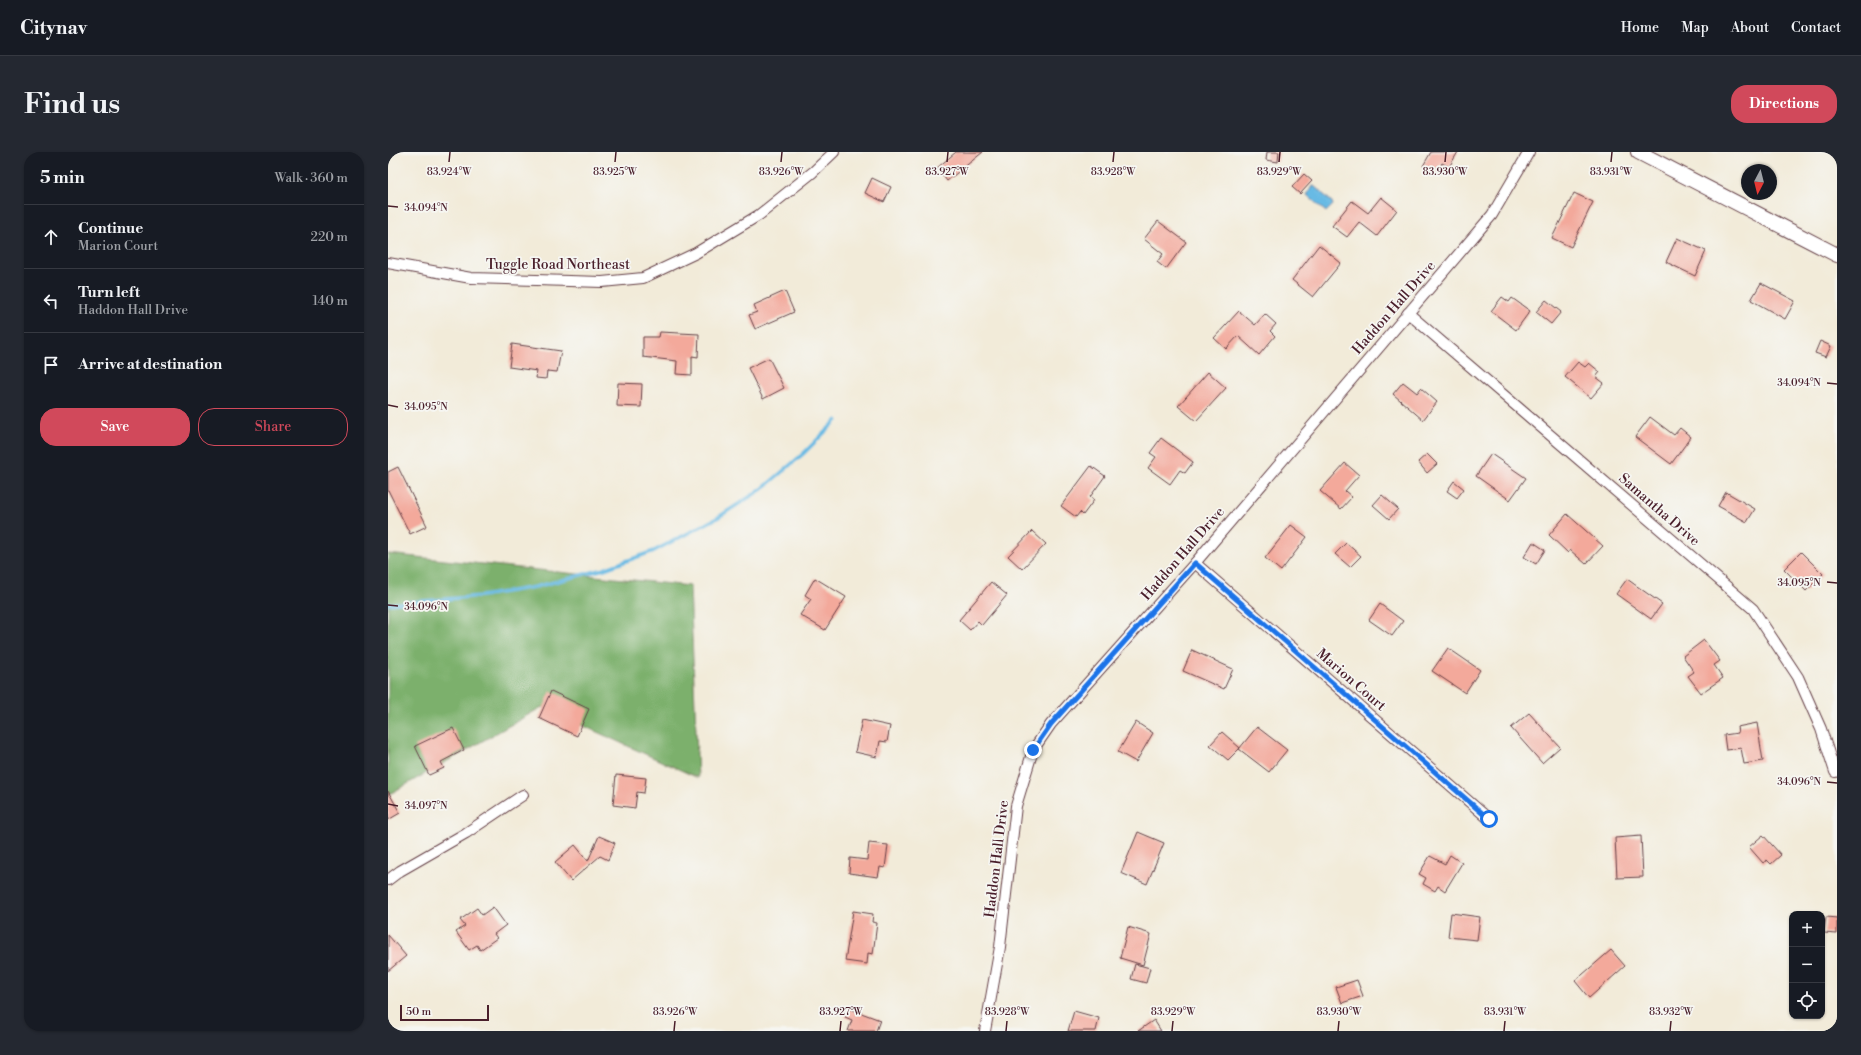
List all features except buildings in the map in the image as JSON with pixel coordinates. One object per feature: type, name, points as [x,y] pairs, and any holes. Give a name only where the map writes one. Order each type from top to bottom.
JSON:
[{"type":"main road","points":[[1638,152],[1837,255]]},
{"type":"street","name":"Tuggle Road Northeast","points":[[388,263],[471,278],[602,282],[643,278],[696,253],[759,215],[813,172],[834,152]]},
{"type":"street","name":"Haddon Hall Drive","points":[[985,1031],[1000,947],[1016,806],[1033,750],[1051,724],[1195,563],[1492,215],[1529,152]]},
{"type":"street","name":"Samantha Drive","points":[[1408,313],[1753,609],[1798,677],[1821,729],[1835,772]]},
{"type":"street","name":"Marion Court","points":[[1195,563],[1489,819]]},
{"type":"street","points":[[388,880],[400,871],[466,833],[523,795]]},
{"type":"green space","points":[[388,554],[690,586],[698,778],[542,707],[388,795]]},
{"type":"water","points":[[1312,186],[1314,186],[1332,202],[1333,205],[1326,212],[1307,195]]},
{"type":"waterway","points":[[388,604],[482,596],[535,587],[604,569],[654,551],[717,518],[762,489],[803,454],[837,420]]},
{"type":"route","points":[[1033,750],[1051,724],[1195,563],[1489,819]]}]
